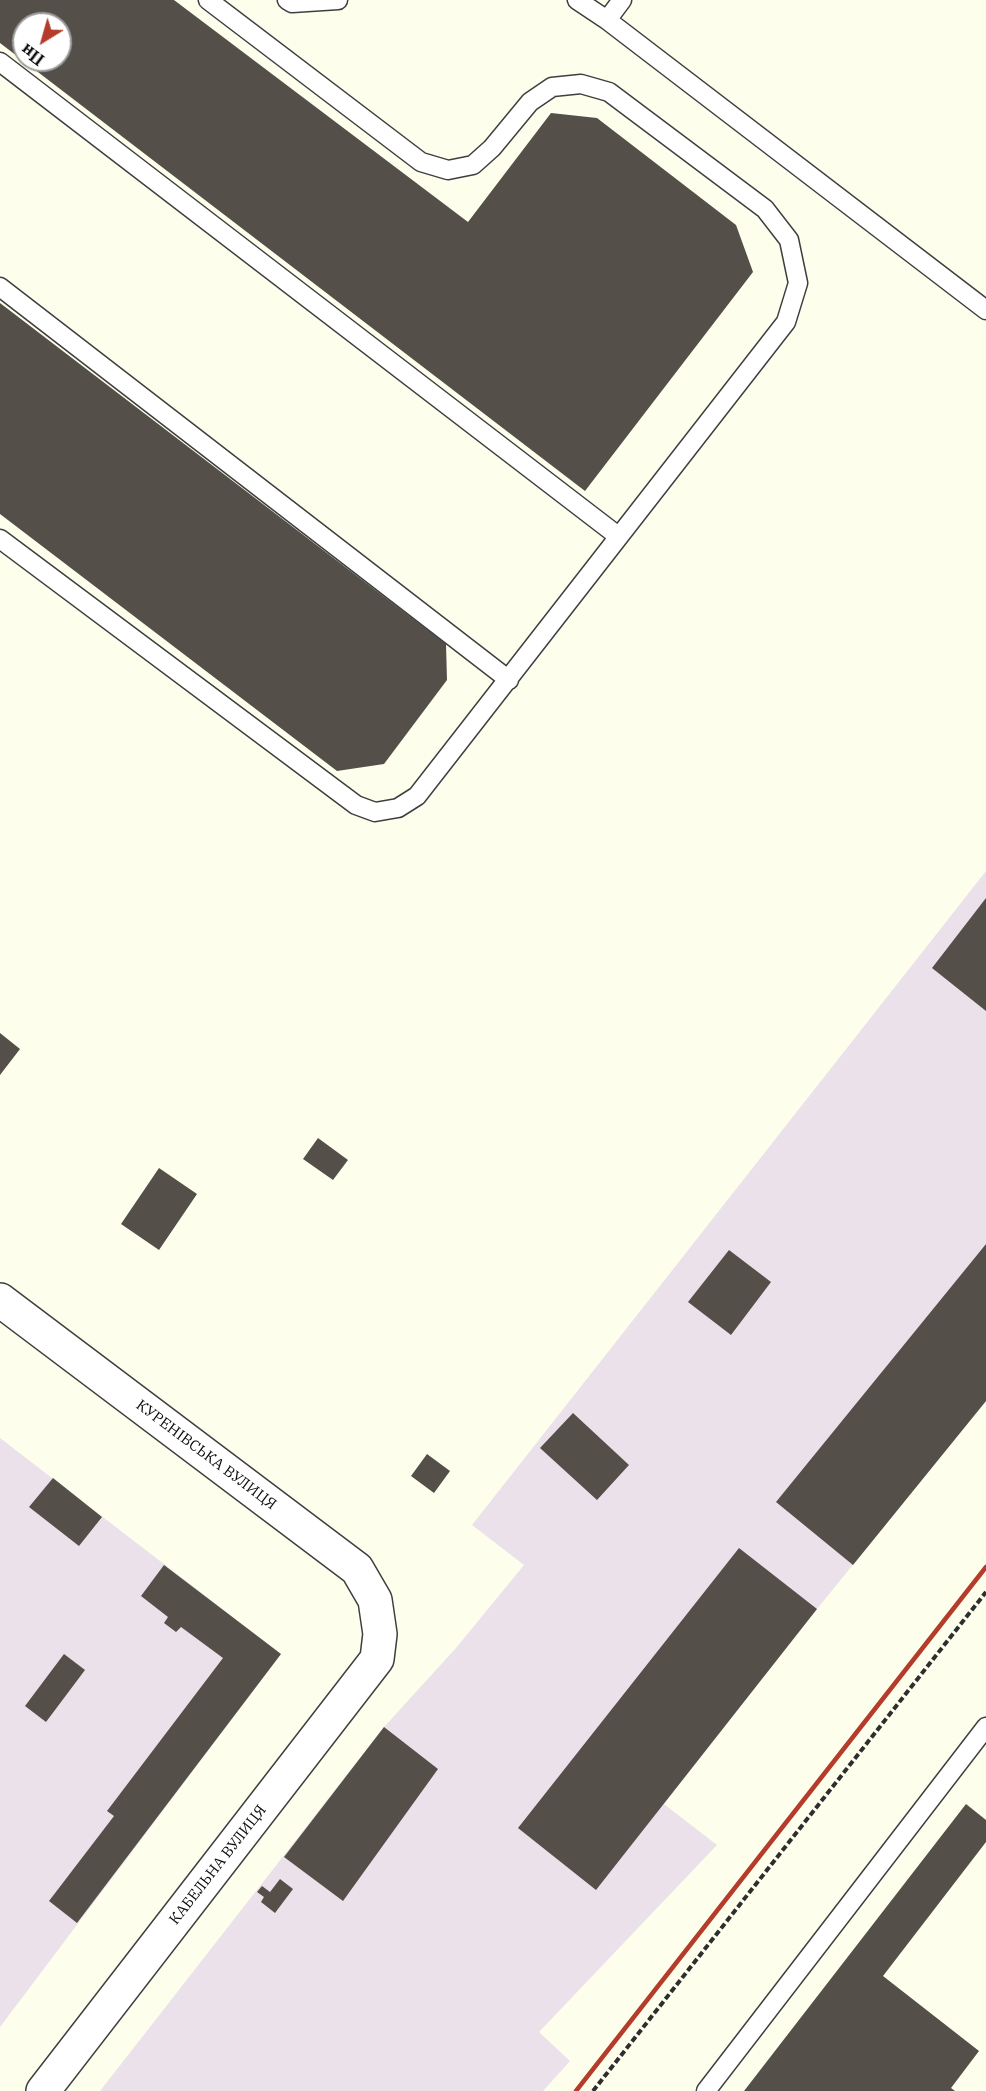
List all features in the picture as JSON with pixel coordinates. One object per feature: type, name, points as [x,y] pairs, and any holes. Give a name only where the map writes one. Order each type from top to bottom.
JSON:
[{"type":"street","name":"КУРЕНІВСЬКА ВУЛИЦЯ","points":[[0,1300],[357,1569],[375,1600],[380,1634]]},
{"type":"street","name":"КАБЕЛЬНА ВУЛИЦЯ","points":[[43,2091],[377,1659],[380,1634]]},
{"type":"lane","points":[[0,539],[356,805],[375,812],[398,808],[417,796],[786,322],[798,283],[789,240],[765,209],[609,92],[581,84],[552,87],[530,102],[492,148],[473,165],[448,170],[421,162],[208,0]]},
{"type":"lane","points":[[287,0],[291,3],[338,0]]},
{"type":"lane","points":[[577,0],[607,20],[986,310]]},
{"type":"lane","points":[[607,20],[622,0]]},
{"type":"lane","points":[[0,62],[618,536]]},
{"type":"lane","points":[[0,287],[508,680]]},
{"type":"lane","points":[[706,2091],[986,1727]]},
{"type":"path","points":[[593,2091],[986,1592]]},
{"type":"shaded area","points":[[986,871],[986,1401],[817,1609],[664,1804],[717,1845],[539,2032],[570,2061],[543,2091],[100,2091],[384,1727],[456,1648],[524,1565],[472,1525]]},
{"type":"shaded area","points":[[0,1438],[281,1654],[0,2027]]},
{"type":"building","points":[[0,0],[174,0],[468,222],[551,113],[597,118],[736,225],[753,272],[585,491],[38,72],[72,72],[72,12],[12,12],[12,52],[0,43]]},
{"type":"building","points":[[0,303],[446,644],[447,680],[384,764],[337,771],[0,514]]},
{"type":"building","points":[[986,898],[986,1011],[932,968]]},
{"type":"building","points":[[0,1033],[20,1049],[0,1075]]},
{"type":"building","points":[[318,1138],[348,1160],[333,1180],[303,1159]]},
{"type":"building","points":[[159,1168],[197,1194],[159,1250],[121,1224]]},
{"type":"building","points":[[986,1244],[986,1401],[853,1565],[776,1502]]},
{"type":"building","points":[[729,1250],[771,1282],[731,1335],[688,1302]]},
{"type":"building","points":[[573,1413],[629,1465],[597,1500],[540,1448]]},
{"type":"building","points":[[427,1454],[450,1471],[434,1493],[411,1476]]},
{"type":"building","points":[[53,1478],[102,1517],[79,1546],[29,1507]]},
{"type":"building","points":[[739,1548],[817,1609],[596,1890],[518,1828]]},
{"type":"building","points":[[164,1565],[281,1654],[77,1923],[49,1901],[114,1816],[107,1811],[223,1658],[181,1627],[176,1632],[164,1623],[168,1617],[141,1596]]},
{"type":"building","points":[[64,1654],[85,1670],[46,1722],[25,1706]]},
{"type":"building","points":[[384,1727],[438,1769],[343,1901],[284,1857]]},
{"type":"building","points":[[966,1804],[986,1820],[986,1842],[883,1976],[979,2051],[951,2088],[955,2091],[744,2091]]},
{"type":"building","points":[[280,1879],[293,1889],[275,1913],[261,1902],[264,1897],[257,1892],[262,1886],[270,1892]]},
{"type":"railway","points":[[576,2091],[986,1567]]}]
